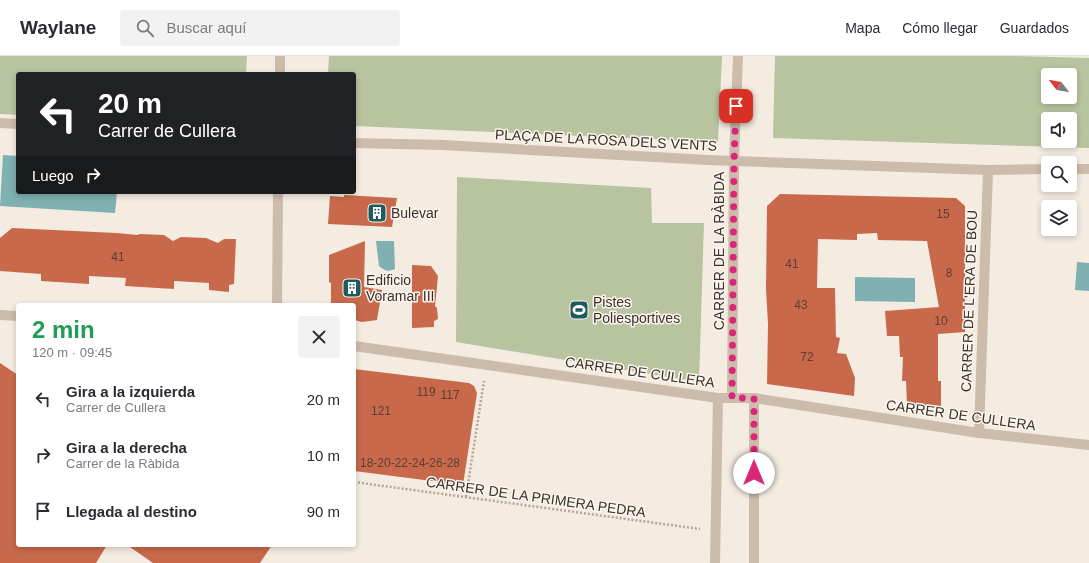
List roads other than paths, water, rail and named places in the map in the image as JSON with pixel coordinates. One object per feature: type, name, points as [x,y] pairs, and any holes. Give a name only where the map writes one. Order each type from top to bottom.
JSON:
[{"type":"street","points":[[280,56],[280,72]]},
{"type":"street","name":"CARRER DE LA RÀBIDA","points":[[732,398],[734,161],[738,56]]},
{"type":"street","points":[[0,123],[16,124]]},
{"type":"street","name":"PLAÇA DE LA ROSA DELS VENTS","points":[[356,143],[443,145],[734,161],[988,170],[1041,169]]},
{"type":"street","points":[[1077,169],[1089,169]]},
{"type":"street","name":"CARRER DE L'ERA DE BOU","points":[[979,433],[988,170]]},
{"type":"street","points":[[277,303],[278,194]]},
{"type":"street","points":[[0,315],[16,316]]},
{"type":"street","name":"CARRER DE CULLERA","points":[[356,346],[718,398],[754,398],[979,433],[1089,445]]},
{"type":"street","points":[[715,563],[718,398]]},
{"type":"street","points":[[754,398],[754,563]]},
{"type":"water","points":[[3,155],[16,156],[16,194],[117,194],[115,213],[0,206]]},
{"type":"water","points":[[376,241],[394,241],[395,269],[387,270],[379,266]]},
{"type":"water","points":[[1077,262],[1089,263],[1089,291],[1075,290]]},
{"type":"water","points":[[855,277],[915,278],[915,302],[855,301]]},
{"type":"place","name":"Bulevar","points":[[377,213]]},
{"type":"place","name":"Edificio Voramar III","points":[[352,288]]},
{"type":"place","name":"Pistes Poliesportives","points":[[579,310]]}]
